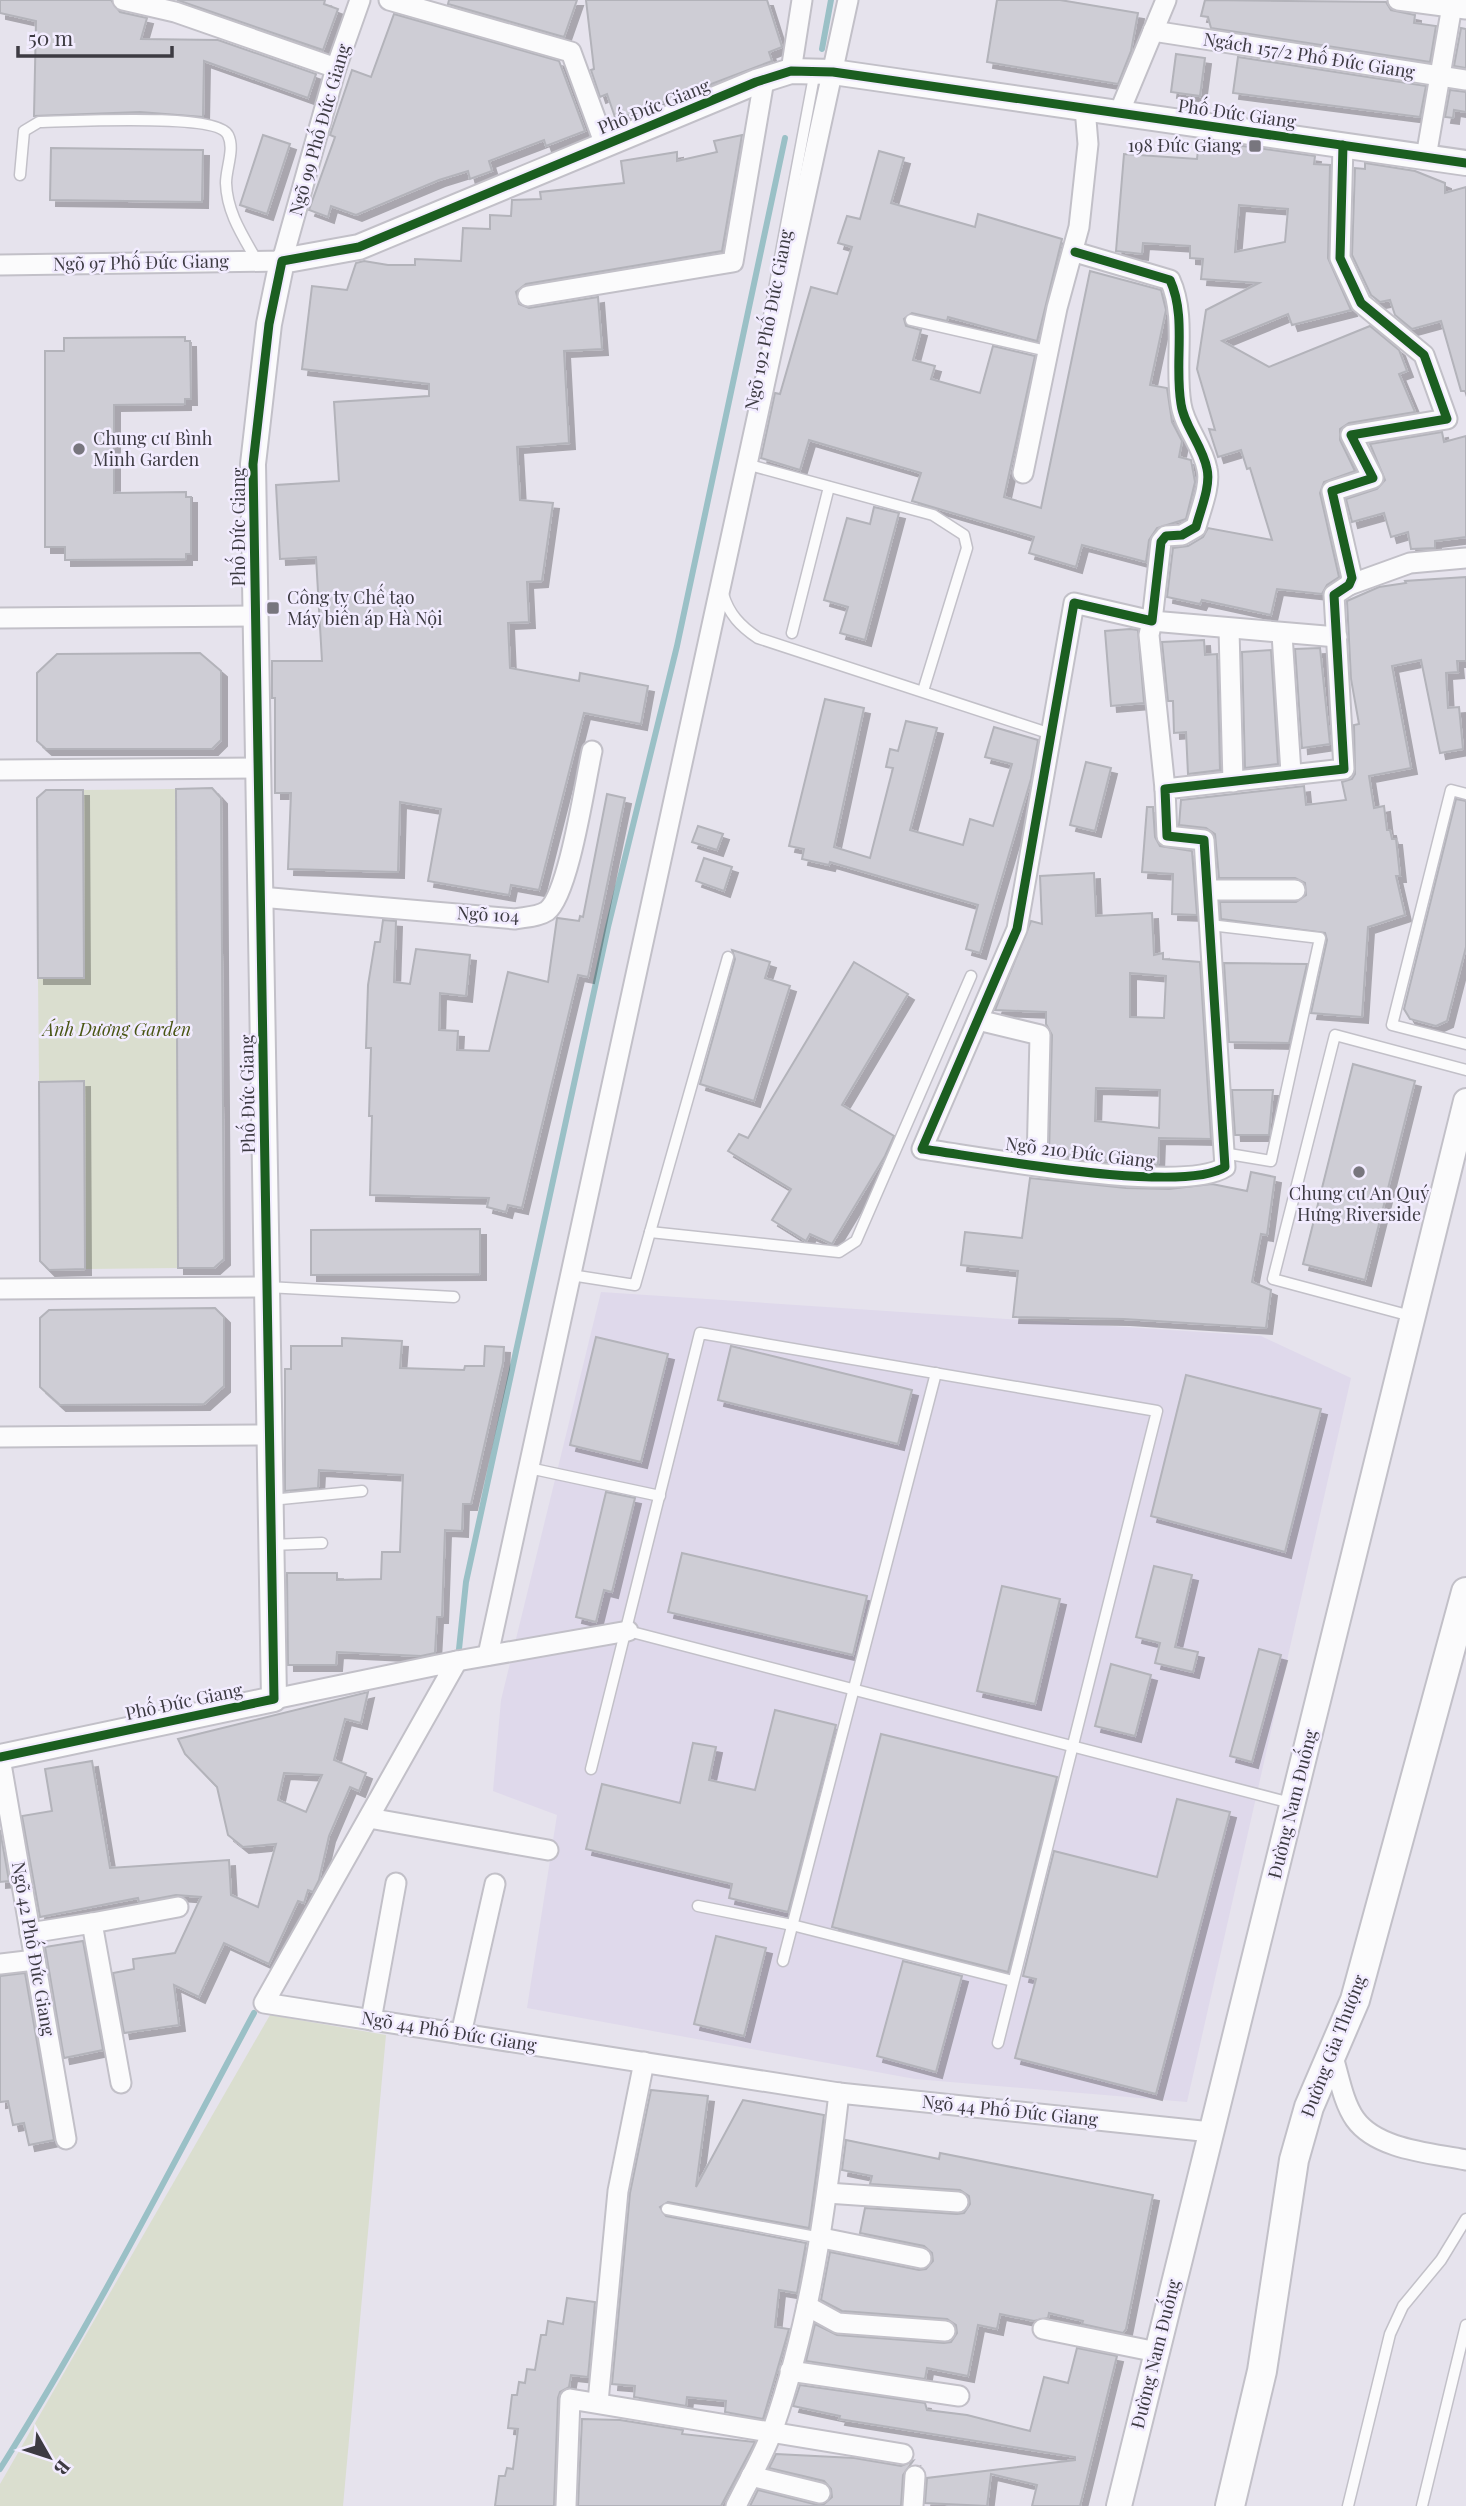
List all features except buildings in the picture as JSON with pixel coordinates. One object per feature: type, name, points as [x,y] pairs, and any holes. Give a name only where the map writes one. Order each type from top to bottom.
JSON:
[{"type":"main road","name":"Đường Gia Thượng","points":[[1230,2506],[1262,2371],[1294,2160],[1310,2107],[1355,2000],[1461,1632],[1466,1592]]},
{"type":"street","points":[[123,0],[177,6],[336,68]]},
{"type":"street","name":"Ngõ 99 Phố Đức Giang","points":[[282,261],[336,68],[360,0]]},
{"type":"street","points":[[390,0],[570,52],[605,145]]},
{"type":"street","points":[[790,71],[802,0]]},
{"type":"street","points":[[488,1655],[744,464],[824,71],[848,0]]},
{"type":"street","points":[[1119,113],[1166,0]]},
{"type":"street","points":[[1398,0],[1457,6],[1440,78],[1426,157]]},
{"type":"street","name":"Ngách 157/2 Phố Đức Giang","points":[[1153,31],[1466,80]]},
{"type":"street","name":"Phố Đức Giang","points":[[0,1758],[274,1699],[253,464],[269,324],[282,261],[359,247],[790,71],[824,71],[1466,163]]},
{"type":"street","points":[[528,296],[733,262],[764,80]]},
{"type":"street","points":[[1023,473],[1047,351],[1074,252],[1088,144],[1085,108]]},
{"type":"street","points":[[1343,145],[1340,258],[1361,303],[1424,355],[1447,419],[1350,436],[1373,478],[1332,491],[1352,578],[1349,585]]},
{"type":"street","points":[[1074,252],[1170,280],[1178,299],[1177,373],[1181,407],[1208,471],[1196,527],[1182,535],[1166,536],[1161,542],[1149,635],[1165,789],[1167,836],[1204,840],[1223,1153]]},
{"type":"street","name":"Ngõ 97 Phố Đức Giang","points":[[0,265],[282,261]]},
{"type":"street","points":[[1165,789],[1344,769],[1334,595],[1349,585],[1410,563],[1466,558]]},
{"type":"street","name":"Ngõ 210 Đức Giang","points":[[1152,621],[1074,603],[1017,929],[922,1149],[1153,1179],[1214,1175],[1225,1167],[1223,1153]]},
{"type":"street","points":[[0,618],[255,617]]},
{"type":"street","points":[[1152,621],[1337,637]]},
{"type":"street","points":[[1229,629],[1233,782]]},
{"type":"street","points":[[1282,634],[1291,773]]},
{"type":"street","name":"Ngõ 104","points":[[260,897],[515,919],[546,912],[555,902],[564,879],[592,751]]},
{"type":"street","points":[[0,770],[258,768]]},
{"type":"street","points":[[1208,890],[1295,890]]},
{"type":"street","points":[[978,1020],[1040,1035],[1037,1164]]},
{"type":"street","name":"Đường Nam Đuống","points":[[1119,2506],[1466,1101]]},
{"type":"street","points":[[0,1289],[267,1287]]},
{"type":"street","points":[[0,1437],[269,1435]]},
{"type":"street","points":[[274,1699],[488,1655],[628,1631]]},
{"type":"street","name":"Ngõ 44 Phố Đức Giang","points":[[457,1661],[264,2003],[839,2093],[1211,2132]]},
{"type":"street","name":"Ngõ 42 Phố Đức Giang","points":[[0,1758],[66,2139]]},
{"type":"street","points":[[369,1818],[548,1850]]},
{"type":"street","points":[[371,2020],[396,1883]]},
{"type":"street","points":[[461,2034],[495,1884]]},
{"type":"street","points":[[30,1933],[178,1907]]},
{"type":"street","points":[[92,1923],[121,2083]]},
{"type":"street","points":[[0,1964],[35,1960]]},
{"type":"street","points":[[1333,2057],[1351,2112],[1363,2127],[1395,2144],[1466,2160]]},
{"type":"street","points":[[598,2402],[618,2191],[644,2062]]},
{"type":"street","points":[[736,2506],[772,2431],[807,2306],[822,2238],[839,2093]]},
{"type":"street","points":[[827,2193],[958,2202]]},
{"type":"street","points":[[822,2238],[921,2258]]},
{"type":"street","points":[[807,2306],[838,2323],[945,2331]]},
{"type":"street","points":[[1043,2329],[1157,2352]]},
{"type":"street","points":[[790,2371],[959,2396]]},
{"type":"street","points":[[566,2506],[570,2399],[903,2454]]},
{"type":"street","points":[[751,2476],[820,2493]]},
{"type":"street","points":[[913,2506],[915,2476]]},
{"type":"lane","points":[[20,175],[24,131],[38,122],[175,120],[219,126],[227,133],[230,145],[226,182],[230,213],[258,262]]},
{"type":"lane","points":[[911,320],[1047,351]]},
{"type":"lane","points":[[744,464],[933,515],[964,535],[967,548],[923,691]]},
{"type":"lane","points":[[792,633],[829,487]]},
{"type":"lane","points":[[720,576],[727,607],[740,626],[758,638],[1051,734]]},
{"type":"lane","points":[[1466,794],[1451,790],[1392,1025],[1466,1045]]},
{"type":"lane","points":[[1210,925],[1320,939],[1271,1161],[1223,1153]]},
{"type":"lane","points":[[571,1275],[635,1285],[729,957]]},
{"type":"lane","points":[[650,1232],[839,1252],[856,1241],[971,976]]},
{"type":"lane","points":[[1411,1316],[1273,1279],[1335,1035],[1466,1070]]},
{"type":"lane","points":[[267,1287],[454,1297]]},
{"type":"lane","points":[[591,1769],[628,1631],[700,1333],[1157,1410],[998,2043]]},
{"type":"lane","points":[[783,1961],[936,1373]]},
{"type":"lane","points":[[529,1468],[660,1496]]},
{"type":"lane","points":[[270,1500],[362,1491]]},
{"type":"lane","points":[[271,1545],[322,1543]]},
{"type":"lane","points":[[628,1631],[1293,1804]]},
{"type":"lane","points":[[698,1906],[792,1925],[1013,1980]]},
{"type":"lane","points":[[667,2209],[822,2238]]},
{"type":"lane","points":[[1348,2506],[1390,2334],[1403,2306],[1441,2260],[1466,2219]]},
{"type":"lane","points":[[1422,2506],[1466,2325]]},
{"type":"shaded area","points":[[601,1292],[1261,1336],[1351,1378],[1187,2102],[915,2079],[527,2008],[557,1815],[493,1791],[501,1700]]},
{"type":"green space","name":"Ánh Dương Garden","points":[[176,789],[178,1268],[85,1269],[84,1082],[39,1081],[38,978],[84,977],[83,790]]},
{"type":"green space","points":[[270,2015],[386,2035],[343,2506],[0,2506],[0,2484]]},
{"type":"waterway","points":[[822,49],[831,0]]},
{"type":"waterway","points":[[459,1649],[466,1582],[608,927],[677,646],[785,138]]},
{"type":"waterway","points":[[0,2469],[100,2300],[254,2013]]},
{"type":"cycle path","points":[[0,1757],[274,1699],[253,464],[269,324],[282,261],[359,247],[756,82],[791,71],[833,72],[1466,163]]},
{"type":"cycle path","points":[[1075,252],[1170,280],[1178,309],[1181,404],[1205,461],[1208,476],[1206,491],[1196,527],[1182,535],[1166,536],[1161,542],[1152,621],[1074,603],[1017,929],[922,1149],[1080,1172],[1126,1176],[1202,1175],[1225,1167],[1204,840],[1167,836],[1165,789],[1344,769],[1334,595],[1349,585],[1352,578],[1332,491],[1373,478],[1351,435],[1447,419],[1424,355],[1361,303],[1340,258],[1343,145]]},
{"type":"place","name":"198 Đức Giang","points":[[1255,146]]},
{"type":"place","name":"Chung cư Bình Minh Garden","points":[[79,449]]},
{"type":"place","name":"Công ty Chế tạo Máy biến áp Hà Nội","points":[[273,608]]},
{"type":"place","name":"Chung cư An Quý Hưng Riverside","points":[[1359,1172]]}]
